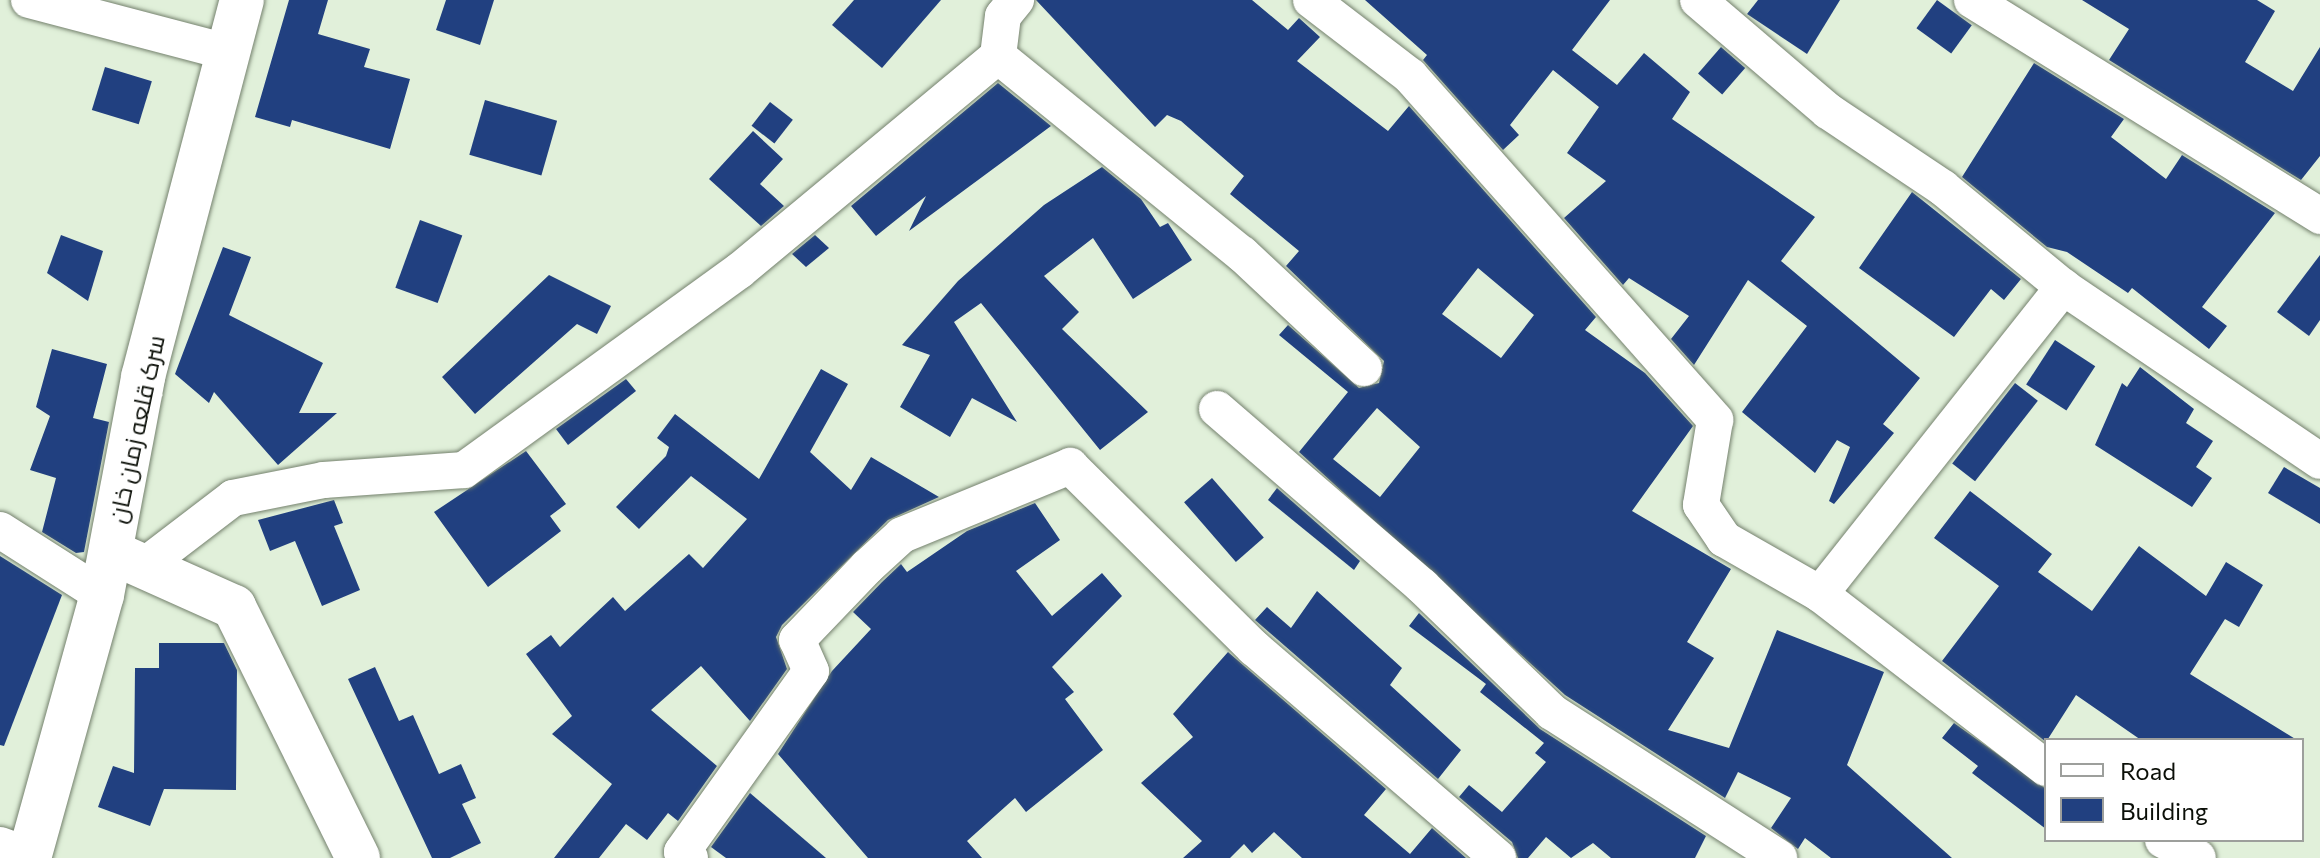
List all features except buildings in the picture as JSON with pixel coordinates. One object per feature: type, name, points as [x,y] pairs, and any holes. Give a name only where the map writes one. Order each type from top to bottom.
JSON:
[{"type":"street","points":[[29,0],[227,52]]},
{"type":"street","name":"سرک قلعه زمان خان","points":[[20,853],[102,595],[127,559],[143,377],[242,0]]},
{"type":"street","points":[[127,559],[233,498],[324,480],[464,470],[739,271],[998,56],[1003,16],[1016,0]]},
{"type":"street","points":[[1311,0],[1410,76],[1715,420],[1701,505],[1724,539],[1820,594],[2044,766]]},
{"type":"street","points":[[1698,0],[1828,111],[1943,188],[2063,287],[2320,461]]},
{"type":"street","points":[[1972,0],[2320,216]]},
{"type":"street","points":[[998,56],[1206,223],[1364,368]]},
{"type":"street","points":[[1820,594],[2063,287]]},
{"type":"street","points":[[1217,409],[1411,576],[1552,712],[1779,858]]},
{"type":"street","points":[[690,858],[682,852],[811,671],[797,640],[867,567],[902,535],[1070,466],[1254,648],[1498,858]]},
{"type":"street","points":[[0,530],[102,595]]},
{"type":"street","points":[[127,559],[234,607],[358,858]]},
{"type":"street","points":[[2167,842],[2198,858]]}]
